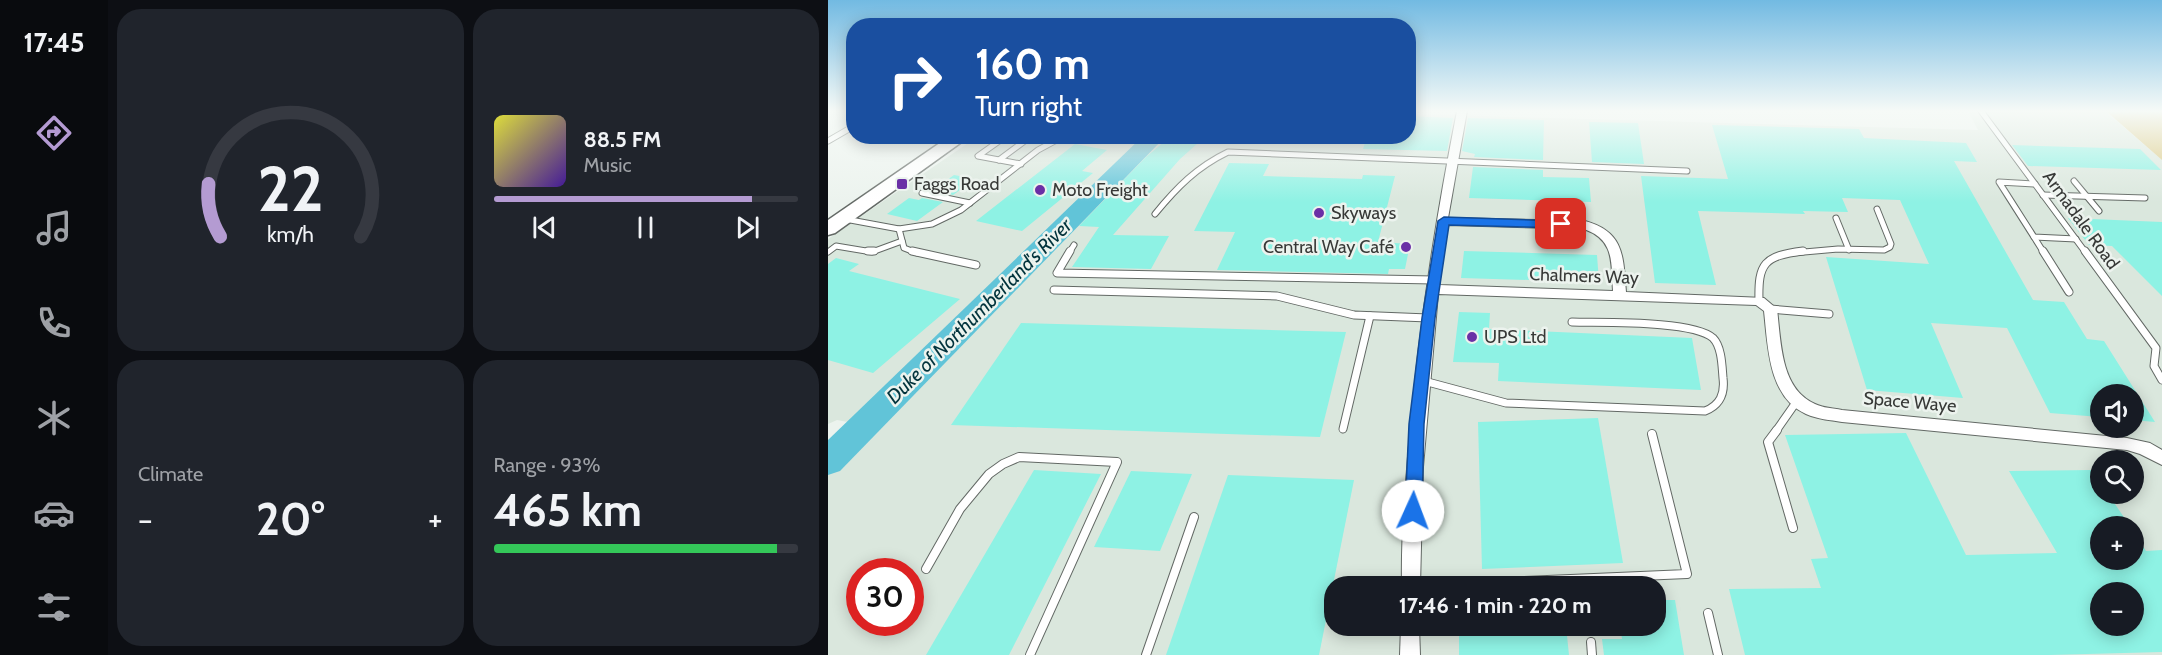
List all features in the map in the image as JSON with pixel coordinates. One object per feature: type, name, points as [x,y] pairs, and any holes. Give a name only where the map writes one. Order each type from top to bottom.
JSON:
[{"type":"main road","points":[[835,224],[950,144]]},
{"type":"street","points":[[1411,576],[1416,424],[1428,318],[1456,142]]},
{"type":"street","points":[[1444,221],[1585,225],[1599,229],[1608,235],[1614,245],[1620,295]]},
{"type":"street","name":"Chalmers Way","points":[[1434,284],[1734,299],[1764,305]]},
{"type":"street","points":[[1764,305],[1781,377],[1797,401]]},
{"type":"street","name":"Space Waye","points":[[1797,401],[1811,410],[1842,416],[2127,444],[2159,456]]},
{"type":"street","points":[[1410,636],[1410,655]]},
{"type":"lane","name":"Armadale Road","points":[[2004,142],[2156,348],[2154,366],[2162,380]]},
{"type":"lane","points":[[995,144],[978,156],[1021,164]]},
{"type":"lane","points":[[999,160],[1021,144]]},
{"type":"lane","points":[[835,224],[899,229],[923,226],[946,218],[970,203],[1046,144]]},
{"type":"lane","points":[[1155,214],[1185,177],[1202,164],[1228,152],[1688,171]]},
{"type":"lane","points":[[2074,181],[2099,212]]},
{"type":"lane","points":[[2035,184],[1999,183],[2069,292]]},
{"type":"lane","points":[[922,193],[970,203]]},
{"type":"lane","points":[[2043,195],[2145,198]]},
{"type":"lane","points":[[1829,314],[1764,305],[1759,275],[1761,266],[1769,259],[1815,250],[1884,250],[1891,244],[1877,209]]},
{"type":"lane","points":[[1836,218],[1849,250]]},
{"type":"lane","points":[[899,229],[904,248],[913,252],[976,265]]},
{"type":"lane","points":[[2034,237],[2076,239]]},
{"type":"lane","points":[[828,252],[836,246],[872,252],[902,242]]},
{"type":"lane","points":[[1074,245],[1057,273],[1434,284]]},
{"type":"lane","points":[[1054,290],[1277,296],[1354,315],[1428,318]]},
{"type":"lane","points":[[1343,429],[1371,316]]},
{"type":"lane","points":[[1421,380],[1455,387],[1476,396],[1506,403],[1705,411],[1716,407],[1722,399],[1723,382],[1718,348],[1713,338],[1706,332],[1670,326],[1572,322]]},
{"type":"lane","points":[[1793,528],[1768,442],[1797,401]]},
{"type":"lane","points":[[1641,576],[1687,574],[1652,435]]},
{"type":"lane","points":[[926,569],[960,509],[988,474],[1003,464],[1019,457],[1117,462],[1030,655]]},
{"type":"lane","points":[[1146,655],[1194,517]]},
{"type":"lane","points":[[1708,613],[1718,655]]},
{"type":"lane","points":[[1591,642],[1592,655]]},
{"type":"shaded area","points":[[2141,142],[2162,160],[2162,655],[828,655],[828,473],[1130,167],[1156,144]]},
{"type":"shaded area","points":[[2141,142],[2162,142],[2162,160]]},
{"type":"shaded area","points":[[967,144],[1142,144],[853,423],[837,420],[828,424],[828,239]]},
{"type":"building","points":[[1449,142],[1447,151],[1363,149],[1365,144]]},
{"type":"building","points":[[1464,142],[1543,142],[1543,160],[1474,157],[1475,154],[1462,151]]},
{"type":"building","points":[[1590,142],[1641,142],[1644,164],[1592,162]]},
{"type":"building","points":[[1717,142],[1966,143],[1977,162],[1954,161],[2033,300],[2064,302],[2087,339],[2104,341],[2131,384],[2090,384],[2090,416],[2050,413],[2007,328],[1931,323],[1963,398],[1867,390],[1826,257],[1929,264],[1900,200],[1842,198],[1848,212],[1803,211],[1805,214],[1698,211],[1716,285],[1655,283],[1641,176],[1728,179]]},
{"type":"building","points":[[1075,144],[1107,150],[1082,171],[1093,173],[1022,231],[976,221]]},
{"type":"building","points":[[1161,144],[1197,144],[1180,159],[1113,235],[1169,236],[1151,269],[1072,267],[1099,227],[1079,226]]},
{"type":"building","points":[[2012,145],[2140,149],[2161,170],[2028,166]]},
{"type":"building","points":[[1229,163],[1269,164],[1263,176],[1362,179],[1363,175],[1395,176],[1378,242],[1410,244],[1405,269],[1389,269],[1388,274],[1217,270],[1235,232],[1194,231]]},
{"type":"building","points":[[1473,167],[1543,170],[1543,177],[1589,178],[1591,202],[1469,198]]},
{"type":"building","points":[[954,175],[971,178],[967,181],[971,182],[953,195],[933,190]]},
{"type":"building","points":[[909,198],[943,202],[917,221],[887,214]]},
{"type":"building","points":[[2068,218],[2162,222],[2162,296],[2112,246],[2089,245]]},
{"type":"building","points":[[1464,251],[1597,255],[1599,282],[1461,278]]},
{"type":"building","points":[[836,258],[859,264],[849,271],[960,299],[873,373],[828,360],[828,264]]},
{"type":"building","points":[[1459,312],[1490,313],[1489,329],[1692,338],[1701,390],[1498,381],[1499,363],[1453,362]]},
{"type":"building","points":[[1021,323],[1346,332],[1320,437],[951,425]]},
{"type":"building","points":[[2144,405],[2155,422],[2144,421]]},
{"type":"building","points":[[1598,418],[1623,563],[1482,569],[1478,422]]},
{"type":"building","points":[[1906,433],[1966,555],[2057,553],[2009,471],[2090,470],[2090,504],[2115,504],[2123,516],[2090,516],[2090,570],[2144,570],[2144,548],[2146,551],[2162,550],[2162,652],[2049,655],[1745,655],[1729,589],[1821,588],[1811,559],[1828,558],[1785,435]]},
{"type":"building","points":[[1034,470],[1101,474],[1009,655],[926,655]]},
{"type":"building","points":[[1131,471],[1192,474],[1160,551],[1094,547]]},
{"type":"building","points":[[1228,475],[1354,480],[1335,576],[1324,576],[1324,630],[1319,655],[1166,655]]},
{"type":"building","points":[[1666,600],[1675,600],[1684,655],[1604,655],[1602,639],[1622,639],[1622,636],[1666,636]]},
{"type":"building","points":[[1459,636],[1567,636],[1569,655],[1459,655]]},
{"type":"waterway","name":"Duke of Northumberland's River","points":[[828,461],[1148,144]]},
{"type":"place","name":"Faggs Road","points":[[902,184]]},
{"type":"place","name":"Moto Freight","points":[[1040,190]]},
{"type":"place","name":"Skyways","points":[[1319,213]]},
{"type":"place","name":"Central Way Café","points":[[1406,247]]},
{"type":"place","name":"UPS Ltd","points":[[1472,337]]},
{"type":"route","points":[[1413,511],[1416,424],[1428,318],[1444,221],[1561,224]]}]
